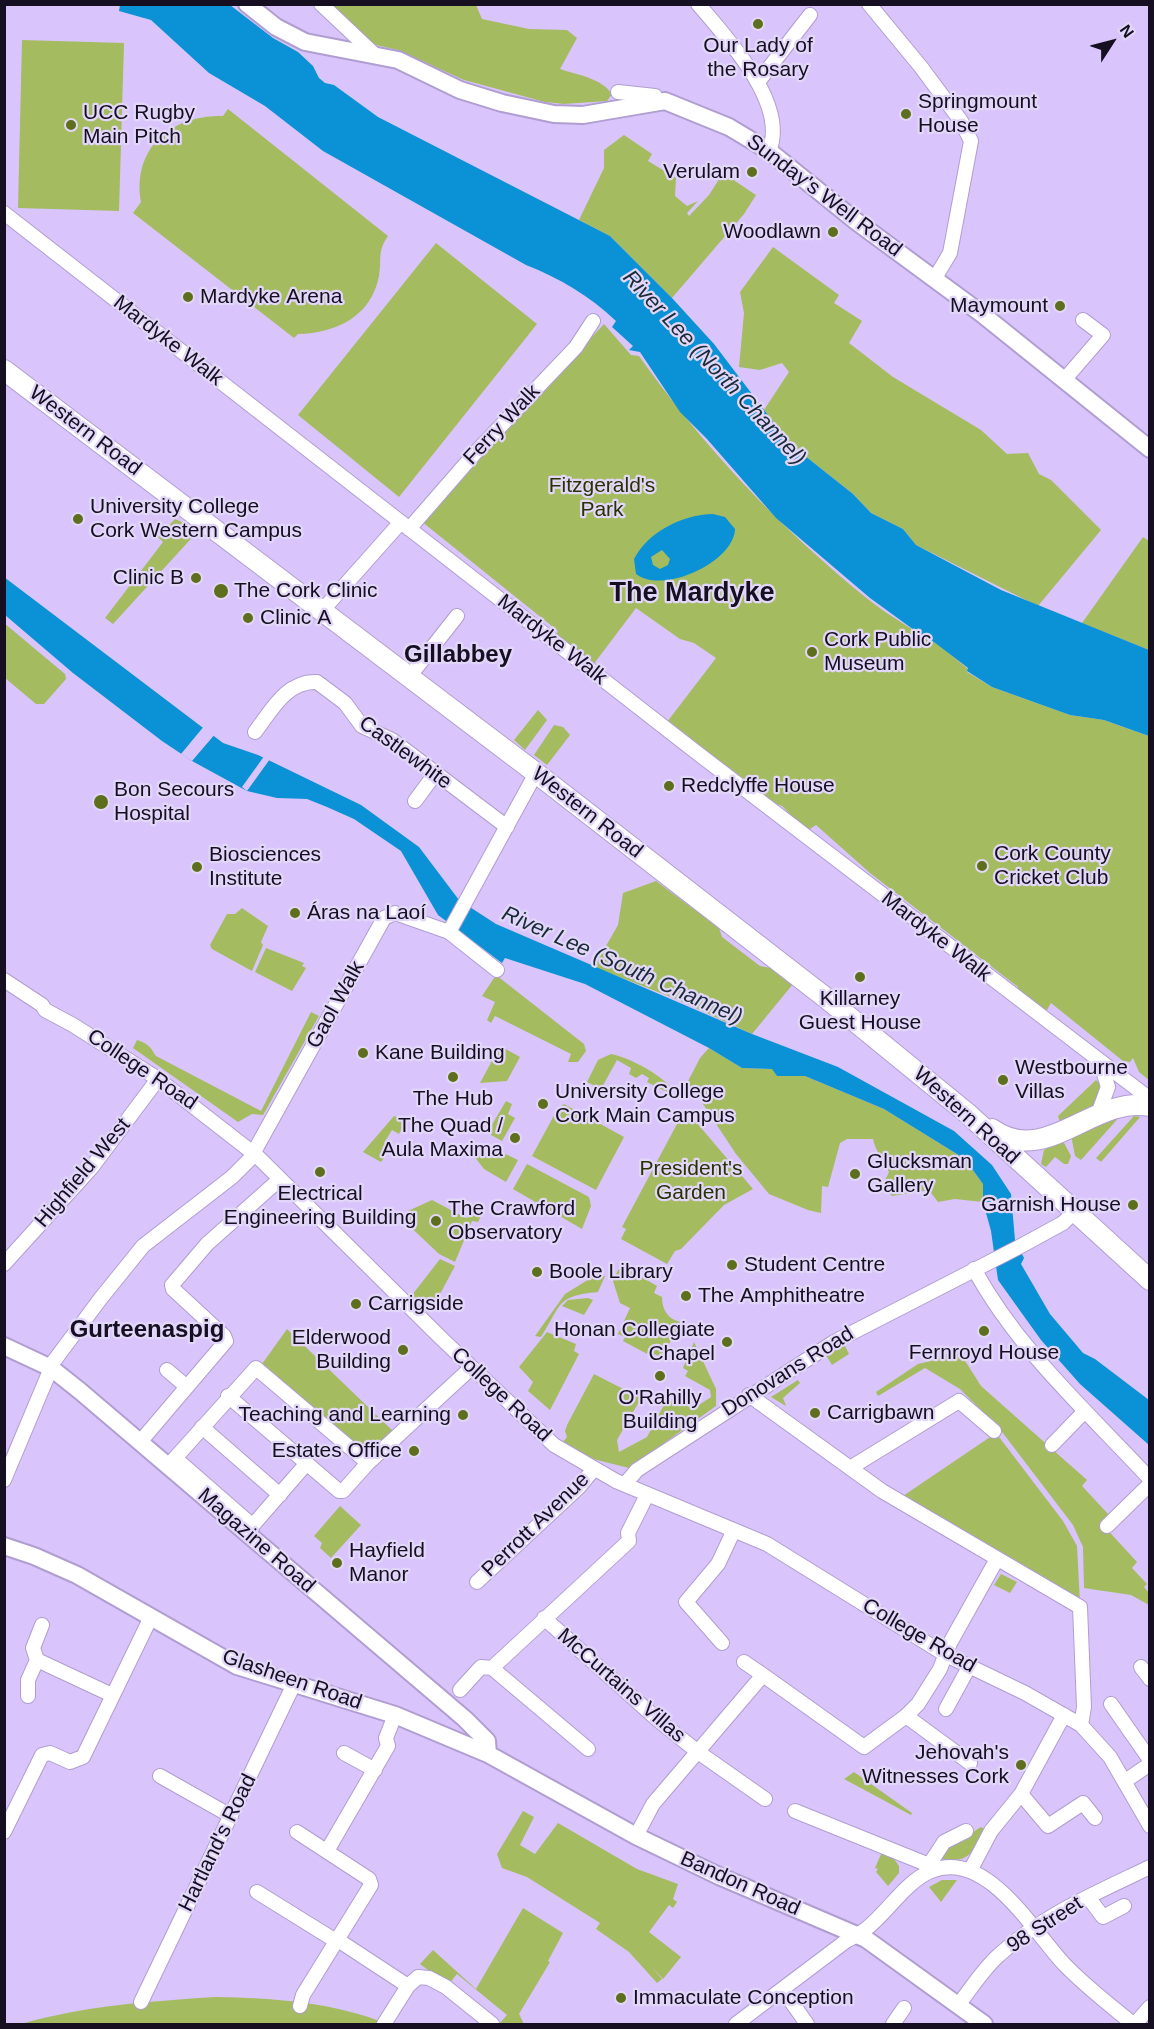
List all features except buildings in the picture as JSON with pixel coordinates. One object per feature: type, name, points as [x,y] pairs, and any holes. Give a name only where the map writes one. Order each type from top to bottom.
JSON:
[{"type":"highway","name":"Western Road","points":[[4,370],[536,773],[826,998],[967,1113],[1149,1280]]},
{"type":"highway","points":[[967,1113],[1016,1141],[1030,1142],[1045,1138],[1098,1114],[1122,1107],[1149,1106]]},
{"type":"highway","points":[[1039,1181],[1036,1164],[1045,1138]]},
{"type":"main road","name":"Sunday's Well Road","points":[[247,4],[276,27],[305,42],[398,60],[471,94],[554,114],[583,115],[657,101],[671,103],[729,127],[769,151],[857,222],[935,278],[1065,379],[1149,449]]},
{"type":"main road","name":"Magazine Road","points":[[4,1346],[51,1368],[140,1442],[171,1462],[465,1719],[487,1741],[488,1754]]},
{"type":"main road","name":"Glasheen Road","points":[[4,1546],[68,1571],[230,1663],[395,1715],[488,1754]]},
{"type":"main road","name":"Bandon Road","points":[[488,1754],[636,1836],[866,1939],[984,2025]]},
{"type":"street","points":[[321,4],[374,54]]},
{"type":"street","points":[[698,4],[758,82],[771,121],[773,140],[769,151]]},
{"type":"street","points":[[869,4],[928,76],[961,121],[971,141],[950,253],[935,278]]},
{"type":"street","points":[[758,82],[810,15]]},
{"type":"street","points":[[618,92],[655,96],[657,101]]},
{"type":"street","name":"Mardyke Walk","points":[[4,213],[405,526],[1149,1099]]},
{"type":"street","points":[[1065,379],[1103,335],[1083,320]]},
{"type":"street","name":"Ferry Walk","points":[[321,612],[576,347],[593,321]]},
{"type":"street","points":[[409,677],[457,616]]},
{"type":"street","name":"Castlewhite","points":[[255,732],[290,689],[298,684],[317,682],[345,703],[362,726],[391,739],[507,827]]},
{"type":"street","points":[[450,928],[536,773]]},
{"type":"street","points":[[415,801],[435,774]]},
{"type":"street","name":"Gaol Walk","points":[[4,1480],[51,1368],[138,1251],[237,1173],[254,1153],[384,918],[395,913],[450,928],[497,970]]},
{"type":"street","name":"College Road","points":[[4,980],[40,1003],[45,1010],[74,1025],[158,1079],[254,1153],[471,1368],[545,1437],[594,1469],[647,1495],[734,1530],[780,1552],[946,1655],[1081,1725],[1101,1745],[1125,1781],[1149,1826]]},
{"type":"street","points":[[1098,1114],[1108,1092],[1101,1064]]},
{"type":"street","name":"Highfield West","points":[[4,1264],[92,1167],[158,1079]]},
{"type":"street","points":[[140,1442],[226,1339],[172,1289],[172,1285],[207,1244],[280,1179]]},
{"type":"street","name":"Donovans Road","points":[[625,1484],[637,1470],[748,1395],[846,1334],[1019,1247],[1063,1223],[1074,1212]]},
{"type":"street","points":[[974,1269],[1009,1325],[1084,1412],[1149,1479]]},
{"type":"street","points":[[171,1462],[228,1396],[253,1369],[258,1368],[368,1463]]},
{"type":"street","points":[[228,1396],[341,1491],[471,1368]]},
{"type":"street","points":[[167,1370],[187,1387]]},
{"type":"street","points":[[748,1395],[914,1512],[1080,1607],[1084,1707],[1081,1725]]},
{"type":"street","points":[[850,1468],[954,1403],[965,1403],[994,1431]]},
{"type":"street","points":[[1052,1445],[1084,1412]]},
{"type":"street","points":[[202,1427],[280,1495]]},
{"type":"street","points":[[250,1529],[307,1463]]},
{"type":"street","name":"Perrott Avenue","points":[[477,1582],[578,1488],[594,1469]]},
{"type":"street","points":[[1107,1526],[1149,1484]]},
{"type":"street","points":[[492,1668],[629,1541],[628,1533],[647,1495]]},
{"type":"street","points":[[722,1643],[686,1602],[718,1564],[734,1530]]},
{"type":"street","points":[[744,1662],[864,1747],[906,1716],[918,1704],[940,1669],[997,1559]]},
{"type":"street","points":[[4,1832],[38,1759],[46,1753],[70,1762],[80,1759],[151,1617]]},
{"type":"street","name":"McCurtains Villas","points":[[544,1618],[627,1695],[698,1752],[765,1799]]},
{"type":"street","points":[[28,1696],[28,1680],[37,1660],[33,1648],[42,1625]]},
{"type":"street","points":[[37,1660],[112,1695]]},
{"type":"street","points":[[460,1690],[481,1667],[492,1668],[588,1749]]},
{"type":"street","points":[[946,1709],[969,1667]]},
{"type":"street","name":"McCurtains Villas","points":[[636,1836],[653,1804],[763,1675]]},
{"type":"street","name":"Hartland's Road","points":[[141,2002],[294,1684]]},
{"type":"street","points":[[1111,1704],[1149,1762],[1125,1781]]},
{"type":"street","points":[[327,1851],[388,1746],[386,1738],[395,1715]]},
{"type":"street","points":[[970,1871],[991,1831],[1022,1794],[1064,1715]]},
{"type":"street","points":[[906,1716],[970,1763]]},
{"type":"street","points":[[344,1753],[375,1770]]},
{"type":"street","points":[[160,1776],[231,1816]]},
{"type":"street","points":[[1022,1794],[1048,1826],[1083,1803],[1095,1818]]},
{"type":"street","points":[[795,1811],[931,1868],[970,1871],[997,1887],[1065,1964],[1134,2025],[1149,2007]]},
{"type":"street","points":[[736,2025],[865,1930],[931,1868],[944,1842],[966,1831]]},
{"type":"street","points":[[297,1832],[371,1882],[340,1943],[303,1995],[300,2006]]},
{"type":"street","name":"98 Street","points":[[958,2005],[997,1956],[1033,1928],[1088,1897],[1149,1867]]},
{"type":"street","points":[[257,1892],[408,1986]]},
{"type":"street","points":[[1088,1897],[1103,1917],[1124,1906]]},
{"type":"street","points":[[384,2025],[408,1986],[418,1977],[437,1982],[492,2025]]},
{"type":"street","points":[[783,1990],[807,2025]]},
{"type":"street","points":[[893,2025],[904,2008]]},
{"type":"green space","points":[[328,5],[476,5],[482,19],[529,29],[567,30],[577,38],[560,69],[602,84],[612,94],[607,101],[564,104],[545,102],[464,80],[398,50],[372,44]]},
{"type":"green space","name":"UCC Rugby Main Pitch","points":[[22,40],[124,43],[119,211],[18,208]]},
{"type":"green space","points":[[228,109],[388,236],[381,251],[379,276],[375,290],[360,312],[350,320],[326,330],[298,334],[294,338],[133,213],[141,202],[140,183],[143,166],[149,151],[159,138],[187,121],[223,116]]},
{"type":"green space","points":[[624,135],[652,154],[648,161],[676,178],[675,196],[687,206],[698,201],[687,213],[689,216],[709,195],[723,173],[756,195],[744,214],[672,298],[610,236],[579,220],[604,168],[604,150]]},
{"type":"green space","points":[[436,243],[537,324],[399,497],[298,415]]},
{"type":"green space","points":[[773,247],[839,295],[834,303],[862,321],[849,343],[893,377],[981,430],[1007,454],[1028,453],[1039,474],[1051,480],[1101,530],[1038,606],[916,545],[903,529],[871,513],[853,494],[790,444],[764,410],[789,372],[782,363],[760,370],[739,367],[744,313],[740,292]]},
{"type":"green space","name":"Fitzgerald's Park","points":[[604,324],[631,355],[639,356],[715,453],[743,484],[802,542],[871,602],[925,638],[934,641],[968,669],[967,672],[992,687],[1070,715],[1104,720],[1149,736],[1149,1080],[1139,1072],[1133,1058],[1130,1062],[1123,1061],[1051,1003],[1047,1010],[1042,1009],[1018,990],[1018,987],[870,873],[816,825],[807,831],[782,806],[770,801],[667,722],[716,658],[694,643],[680,639],[636,608],[593,665],[556,635],[558,631],[421,521]]},
{"type":"green space","points":[[175,519],[199,530],[113,624],[105,618],[163,542],[158,537]]},
{"type":"green space","points":[[1143,537],[1149,541],[1149,650],[1082,623]]},
{"type":"green space","points":[[4,623],[65,674],[66,679],[44,704],[36,704],[5,678]]},
{"type":"green space","points":[[538,710],[547,720],[525,750],[514,740]]},
{"type":"green space","points":[[554,725],[563,727],[570,735],[547,765],[534,755]]},
{"type":"green space","points":[[656,881],[719,928],[722,937],[760,966],[776,969],[793,984],[752,1034],[676,999],[594,967],[618,925],[623,893]]},
{"type":"green space","points":[[242,908],[268,926],[252,971],[212,949],[210,945],[227,914],[235,914]]},
{"type":"green space","points":[[266,948],[304,963],[302,966],[306,968],[292,991],[255,972]]},
{"type":"green space","points":[[496,975],[584,1044],[586,1051],[578,1062],[568,1062],[571,1054],[495,1016],[491,1023],[487,1020],[495,1002],[482,996]]},
{"type":"green space","points":[[311,1012],[319,1016],[263,1115],[252,1114],[238,1122],[133,1048],[137,1040],[144,1043],[156,1056],[261,1111]]},
{"type":"green space","points":[[500,1046],[520,1057],[507,1081],[480,1083]]},
{"type":"green space","points":[[709,1048],[742,1068],[773,1069],[777,1076],[805,1076],[884,1109],[965,1159],[983,1184],[983,1202],[955,1199],[938,1202],[929,1190],[892,1196],[883,1185],[889,1172],[873,1139],[847,1139],[840,1143],[828,1187],[822,1186],[821,1213],[769,1194],[736,1154],[697,1095],[686,1085],[700,1058]]},
{"type":"green space","points":[[611,1054],[634,1062],[658,1076],[670,1086],[669,1093],[647,1082],[649,1078],[642,1074],[636,1078],[629,1074],[631,1068],[617,1060],[601,1089],[587,1082],[598,1060]]},
{"type":"green space","points":[[1096,1080],[1100,1084],[1104,1083],[1096,1106],[1061,1125],[1058,1116]]},
{"type":"green space","points":[[506,1101],[512,1104],[508,1114],[515,1118],[502,1141],[491,1135],[490,1128]]},
{"type":"green space","points":[[564,1104],[624,1137],[596,1190],[532,1156],[558,1108]]},
{"type":"green space","name":"President's Garden","points":[[685,1109],[753,1189],[724,1205],[681,1249],[675,1251],[667,1264],[621,1239],[626,1229],[622,1227]]},
{"type":"green space","points":[[1122,1114],[1081,1160],[1075,1156],[1071,1135]]},
{"type":"green space","points":[[394,1116],[406,1120],[399,1134],[392,1130],[384,1143],[391,1148],[381,1162],[363,1152]]},
{"type":"green space","points":[[1134,1116],[1140,1117],[1101,1162],[1096,1158]]},
{"type":"green space","points":[[1062,1139],[1071,1156],[1068,1164],[1064,1164],[1055,1157],[1046,1167],[1041,1164],[1044,1150]]},
{"type":"green space","points":[[470,1142],[489,1153],[493,1148],[518,1160],[506,1182],[484,1169],[467,1147]]},
{"type":"green space","points":[[527,1164],[589,1197],[591,1206],[582,1229],[513,1189]]},
{"type":"green space","points":[[432,1200],[466,1218],[473,1216],[478,1209],[483,1212],[478,1222],[472,1221],[455,1262],[439,1254],[402,1219],[408,1211]]},
{"type":"green space","points":[[440,1259],[455,1266],[431,1311],[412,1295]]},
{"type":"green space","points":[[624,1267],[657,1286],[654,1293],[662,1297],[666,1313],[672,1319],[680,1322],[684,1331],[675,1332],[662,1358],[655,1354],[653,1357],[623,1341],[625,1337],[618,1334],[630,1308],[620,1303],[613,1281],[618,1270]]},
{"type":"green space","points":[[599,1273],[605,1276],[598,1292],[574,1296],[561,1304],[541,1337],[535,1336],[565,1294]]},
{"type":"green space","points":[[588,1298],[593,1300],[584,1315],[562,1306],[568,1300]]},
{"type":"green space","points":[[287,1329],[393,1431],[367,1452],[262,1364]]},
{"type":"green space","points":[[547,1332],[576,1344],[574,1351],[579,1354],[550,1410],[528,1391],[533,1382],[519,1367]]},
{"type":"green space","points":[[694,1342],[716,1389],[716,1406],[629,1468],[589,1458],[562,1443],[567,1437],[565,1431],[567,1425],[594,1374],[635,1395],[644,1393],[617,1440],[619,1452],[647,1437],[666,1401],[670,1403],[674,1398],[693,1409],[711,1397],[710,1390],[685,1376],[688,1371],[683,1368]]},
{"type":"green space","points":[[844,1344],[849,1354],[832,1365],[826,1355]]},
{"type":"green space","points":[[957,1348],[981,1386],[1087,1480],[1082,1486],[1109,1515],[1102,1524],[1137,1562],[1132,1568],[1147,1584],[1144,1587],[1149,1593],[1149,1605],[1131,1595],[1084,1588],[1083,1547],[1073,1525],[999,1428],[960,1389],[925,1368],[878,1396],[876,1392],[918,1364],[935,1360]]},
{"type":"green space","points":[[798,1380],[800,1383],[783,1398],[786,1406],[771,1397]]},
{"type":"green space","points":[[996,1433],[1063,1521],[1077,1546],[1080,1603],[903,1496]]},
{"type":"green space","points":[[340,1506],[361,1525],[331,1558],[320,1548],[322,1543],[314,1536]]},
{"type":"green space","points":[[1001,1574],[1017,1582],[1010,1593],[994,1585]]},
{"type":"green space","points":[[854,1772],[912,1813],[911,1815],[844,1779]]},
{"type":"green space","points":[[523,1811],[534,1817],[520,1845],[535,1854],[558,1823],[637,1869],[678,1884],[673,1899],[677,1902],[673,1908],[669,1905],[649,1932],[681,1957],[663,1979],[651,1966],[662,1979],[657,1983],[629,1952],[596,1929],[600,1923],[527,1877],[502,1868],[497,1854]]},
{"type":"green space","points":[[981,1827],[985,1830],[973,1851],[968,1855],[957,1860],[940,1859],[941,1853]]},
{"type":"green space","points":[[881,1854],[894,1859],[899,1866],[899,1873],[888,1886],[876,1872],[878,1869],[875,1868]]},
{"type":"green space","points":[[942,1880],[957,1880],[941,1902],[929,1887]]},
{"type":"green space","points":[[523,1908],[563,1933],[548,1961],[550,1962],[519,2014],[524,2024],[499,2024],[507,2015],[457,1974],[448,1985],[420,1964],[433,1950],[476,1989]]},
{"type":"green space","points":[[216,1997],[325,2006],[387,2024],[21,2024],[93,2009]]},
{"type":"water","name":"River Lee (North Channel)","points":[[120,5],[230,5],[273,38],[298,52],[313,66],[319,78],[325,83],[334,85],[378,117],[610,236],[714,344],[790,444],[853,494],[871,513],[903,529],[916,545],[1001,590],[1149,650],[1149,736],[1104,720],[1070,715],[992,687],[967,671],[968,668],[934,642],[925,638],[870,598],[776,518],[707,439],[680,412],[640,352],[629,350],[633,346],[612,327],[616,321],[596,304],[562,282],[526,265],[323,151],[265,106],[209,73],[151,20],[119,11]]},
{"type":"water","points":[[713,514],[725,517],[735,529],[732,541],[723,553],[695,572],[679,578],[648,579],[636,574],[634,559],[648,540],[678,521]],"holes":[[[662,550],[670,559],[668,565],[660,569],[653,565],[651,557]]]},
{"type":"water","points":[[4,577],[223,743],[258,755],[361,805],[419,847],[459,900],[496,924],[752,1034],[838,1067],[954,1131],[992,1165],[1011,1194],[1015,1240],[1024,1258],[1021,1264],[1050,1314],[1083,1353],[1095,1359],[1149,1400],[1149,1445],[1080,1384],[1041,1340],[998,1280],[991,1231],[983,1202],[983,1184],[965,1159],[884,1109],[805,1076],[777,1076],[772,1069],[742,1068],[709,1048],[585,984],[505,958],[502,963],[438,915],[401,851],[354,819],[307,799],[277,798],[247,791],[192,761],[162,741],[73,673],[5,615]]},
{"type":"pier","points":[[205,725],[216,733],[192,761],[181,754]]},
{"type":"pier","points":[[265,755],[270,759],[247,791],[242,787]]},
{"type":"pier","points":[[983,1202],[1011,1203],[1012,1212],[986,1212]]},
{"type":"place","name":"Our Lady of the Rosary","points":[[758,24]]},
{"type":"place","name":"Springmount House","points":[[906,114]]},
{"type":"place","name":"UCC Rugby Main Pitch","points":[[71,125]]},
{"type":"place","name":"Verulam","points":[[752,172]]},
{"type":"place","name":"Woodlawn","points":[[833,232]]},
{"type":"place","name":"Mardyke Arena","points":[[188,297]]},
{"type":"place","name":"Maymount","points":[[1060,306]]},
{"type":"place","name":"University College Cork Western Campus","points":[[78,519]]},
{"type":"place","name":"Clinic B","points":[[196,578]]},
{"type":"place","name":"The Cork Clinic","points":[[221,591]]},
{"type":"place","name":"Clinic A","points":[[248,618]]},
{"type":"place","name":"Cork Public Museum","points":[[812,652]]},
{"type":"place","name":"Redclyffe House","points":[[669,786]]},
{"type":"place","name":"Bon Secours Hospital","points":[[101,802]]},
{"type":"place","name":"Cork County Cricket Club","points":[[982,866]]},
{"type":"place","name":"Biosciences Institute","points":[[197,867]]},
{"type":"place","name":"Áras na Laoí","points":[[295,913]]},
{"type":"place","name":"Killarney Guest House","points":[[860,977]]},
{"type":"place","name":"Kane Building","points":[[363,1053]]},
{"type":"place","name":"The Hub","points":[[453,1077]]},
{"type":"place","name":"Westbourne Villas","points":[[1003,1080]]},
{"type":"place","name":"University College Cork Main Campus","points":[[543,1104]]},
{"type":"place","name":"The Quad / Aula Maxima","points":[[515,1138]]},
{"type":"place","name":"Electrical Engineering Building","points":[[320,1172]]},
{"type":"place","name":"Glucksman Gallery","points":[[855,1174]]},
{"type":"place","name":"Garnish House","points":[[1133,1205]]},
{"type":"place","name":"The Crawford Observatory","points":[[436,1221]]},
{"type":"place","name":"Student Centre","points":[[732,1265]]},
{"type":"place","name":"Boole Library","points":[[537,1272]]},
{"type":"place","name":"The Amphitheatre","points":[[686,1296]]},
{"type":"place","name":"Carrigside","points":[[356,1304]]},
{"type":"place","name":"Fernroyd House","points":[[984,1331]]},
{"type":"place","name":"Honan Collegiate Chapel","points":[[727,1342]]},
{"type":"place","name":"Elderwood Building","points":[[403,1350]]},
{"type":"place","name":"O'Rahilly Building","points":[[660,1376]]},
{"type":"place","name":"Carrigbawn","points":[[815,1413]]},
{"type":"place","name":"Teaching and Learning","points":[[463,1415]]},
{"type":"place","name":"Estates Office","points":[[414,1451]]},
{"type":"place","name":"Hayfield Manor","points":[[337,1563]]},
{"type":"place","name":"Jehovah's Witnesses Cork","points":[[1021,1765]]},
{"type":"place","name":"Immaculate Conception","points":[[621,1998]]},
{"type":"district","name":"The Mardyke","points":[[692,594]]},
{"type":"district","name":"Gillabbey","points":[[458,655]]},
{"type":"district","name":"Gurteenaspig","points":[[147,1330]]},
{"type":"water label","name":"River Lee (South Channel)","points":[[622,966]]}]
